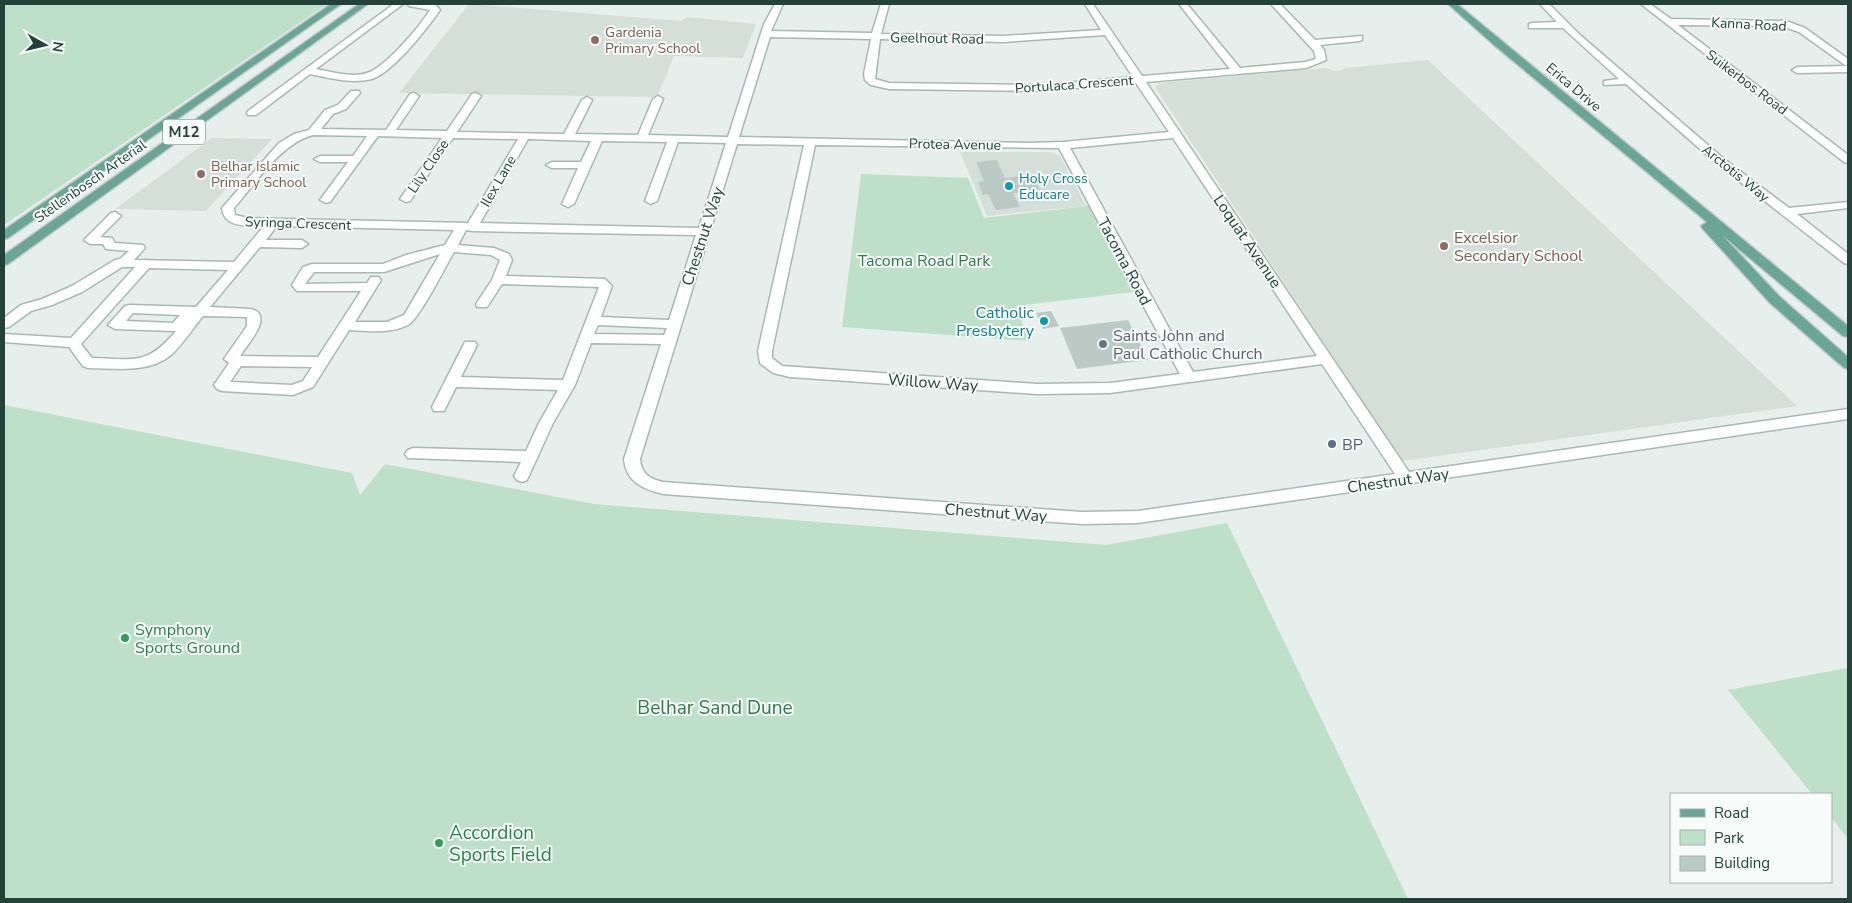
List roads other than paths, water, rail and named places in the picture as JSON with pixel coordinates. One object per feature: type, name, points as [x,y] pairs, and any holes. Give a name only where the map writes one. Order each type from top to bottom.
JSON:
[{"type":"main road","name":"Stellenbosch Arterial","points":[[4,235],[337,4]]},
{"type":"main road","name":"Stellenbosch Arterial","points":[[4,260],[364,4]]},
{"type":"main road","name":"Erica Drive","points":[[1452,4],[1848,333]]},
{"type":"main road","name":"Erica Drive","points":[[1678,193],[1774,299],[1848,364]]},
{"type":"street","points":[[252,113],[399,4]]},
{"type":"street","points":[[308,72],[359,77],[379,72],[406,46],[435,10],[432,6],[412,4]]},
{"type":"street","name":"Chestnut Way","points":[[779,4],[766,34],[632,459],[632,465],[637,476],[655,487],[1072,517],[1112,518],[1147,516],[1848,414]]},
{"type":"street","points":[[876,36],[885,4]]},
{"type":"street","name":"Loquat Avenue","points":[[1090,4],[1406,479]]},
{"type":"street","points":[[1184,4],[1237,71]]},
{"type":"street","points":[[1275,4],[1312,43],[1359,38]]},
{"type":"street","name":"Arctotis Way","points":[[1544,4],[1565,25],[1720,161],[1848,260]]},
{"type":"street","name":"Suikerbos Road","points":[[1645,4],[1848,160]]},
{"type":"street","name":"Kanna Road","points":[[1668,22],[1783,23],[1802,30],[1848,63]]},
{"type":"street","points":[[1532,26],[1565,25]]},
{"type":"street","name":"Geelhout Road","points":[[766,34],[1021,39],[1107,32]]},
{"type":"street","name":"Portulaca Crescent","points":[[876,36],[870,77],[875,83],[882,85],[1040,88],[1306,65],[1321,60],[1321,54],[1312,43]]},
{"type":"street","points":[[1797,70],[1848,69]]},
{"type":"street","points":[[1608,83],[1628,81]]},
{"type":"street","points":[[313,132],[329,112],[342,107],[355,93]]},
{"type":"street","points":[[389,133],[414,96]]},
{"type":"street","name":"Lily Close","points":[[406,199],[476,96]]},
{"type":"street","points":[[642,138],[658,99]]},
{"type":"street","points":[[568,136],[587,100]]},
{"type":"street","name":"Syringa Crescent","points":[[704,232],[239,221],[231,219],[228,214],[228,208],[283,144],[298,136],[313,132],[733,140]]},
{"type":"street","points":[[326,200],[375,132]]},
{"type":"street","name":"Protea Avenue","points":[[733,140],[1063,145],[1176,134]]},
{"type":"street","name":"Ilex Lane","points":[[345,326],[393,326],[409,318],[449,248],[467,227],[525,136]]},
{"type":"street","points":[[568,204],[598,137]]},
{"type":"street","points":[[651,201],[674,139]]},
{"type":"street","name":"Willow Way","points":[[810,141],[765,351],[765,360],[778,370],[1037,389],[1110,388],[1188,376],[1326,359]]},
{"type":"street","name":"Tacoma Road","points":[[1063,145],[1188,376]]},
{"type":"street","points":[[320,159],[356,159]]},
{"type":"street","points":[[552,164],[585,165]]},
{"type":"street","points":[[1786,212],[1848,205]]},
{"type":"street","points":[[4,324],[26,308],[47,302],[77,289],[119,263],[124,262],[138,248],[110,246],[108,241],[90,240],[114,216]]},
{"type":"street","points":[[273,222],[234,270],[196,310],[177,327],[115,325],[130,309],[196,310],[251,313],[255,316],[253,327],[231,359],[237,361],[322,362]]},
{"type":"street","points":[[256,243],[302,244]]},
{"type":"street","points":[[371,287],[302,288],[298,285],[307,270],[312,268],[384,268],[410,258],[449,248],[473,249],[494,252],[505,257],[506,263],[498,280],[482,304]]},
{"type":"street","points":[[124,262],[142,268],[234,270]]},
{"type":"street","points":[[74,343],[142,268]]},
{"type":"street","points":[[237,361],[221,384],[222,386],[298,389],[308,384],[384,268]]},
{"type":"street","points":[[498,280],[604,284],[606,290],[568,385],[522,476]]},
{"type":"street","points":[[74,343],[88,363],[143,364],[159,358],[167,351],[196,310]]},
{"type":"street","points":[[594,321],[674,324]]},
{"type":"street","points":[[4,338],[74,343]]},
{"type":"street","points":[[587,338],[669,340]]},
{"type":"street","points":[[439,407],[470,345]]},
{"type":"street","points":[[452,382],[568,385]]},
{"type":"street","points":[[412,454],[530,457]]},
{"type":"place","name":"Gardenia Primary School","points":[[595,40]]},
{"type":"place","name":"Belhar Islamic Primary School","points":[[201,174]]},
{"type":"place","name":"Holy Cross Educare","points":[[1009,186]]},
{"type":"place","name":"Excelsior Secondary School","points":[[1444,246]]},
{"type":"place","name":"Catholic Presbytery","points":[[1044,321]]},
{"type":"place","name":"Saints John and Paul Catholic Church","points":[[1103,344]]},
{"type":"place","name":"BP","points":[[1332,444]]},
{"type":"place","name":"Symphony Sports Ground","points":[[125,638]]},
{"type":"place","name":"Accordion Sports Field","points":[[439,843]]},
{"type":"park label","name":"Tacoma Road Park","points":[[924,260]]},
{"type":"park label","name":"Belhar Sand Dune","points":[[715,707]]}]
